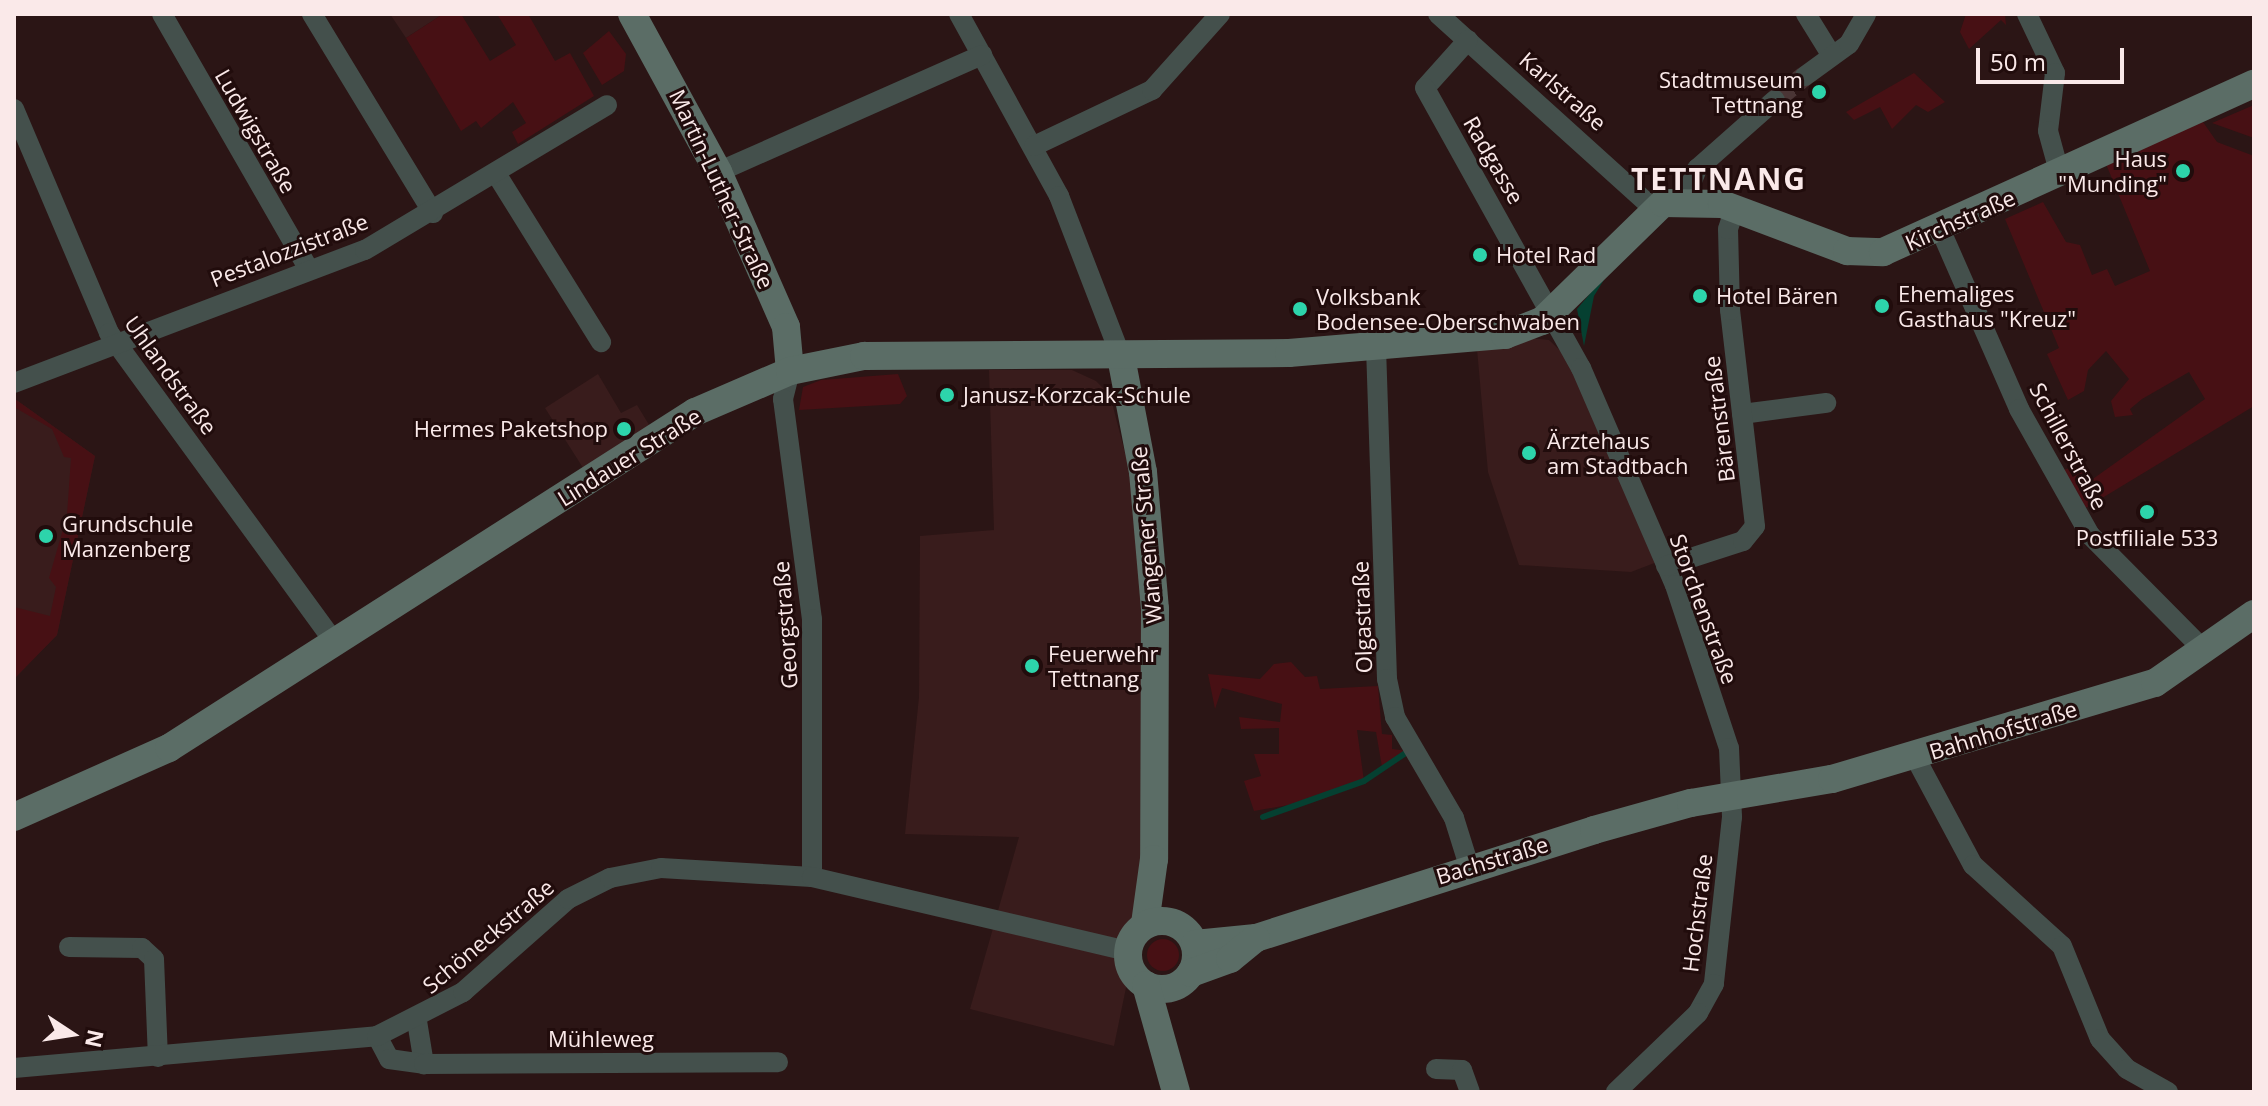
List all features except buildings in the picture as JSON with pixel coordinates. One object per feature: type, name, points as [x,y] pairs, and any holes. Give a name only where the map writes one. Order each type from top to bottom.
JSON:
[{"type":"main road","name":"Martin-Luther-Straße","points":[[632,14],[718,172],[786,327],[790,371]]},
{"type":"main road","name":"Kirchstraße","points":[[1653,208],[1684,201],[1735,207],[1858,253],[1941,231],[2254,84]]},
{"type":"main road","points":[[1553,312],[1653,208]]},
{"type":"main road","name":"Lindauer Straße","points":[[14,817],[169,748],[695,412],[790,371],[864,356],[1121,357],[1376,347],[1505,335],[1553,312]]},
{"type":"main road","name":"Wangener Straße","points":[[1121,357],[1153,556],[1154,859],[1145,924]]},
{"type":"main road","name":"Bahnhofstraße","points":[[1732,796],[1915,757],[2155,683],[2254,614]]},
{"type":"main road","name":"Bachstraße","points":[[1195,944],[1256,938],[1469,866],[1732,796]]},
{"type":"main road","name":"Wangener Straße","points":[[1154,859],[1175,922]]},
{"type":"main road","points":[[1166,1045],[1195,944],[1175,922],[1145,924],[1128,951],[1132,972],[1146,985],[1166,1045],[1176,1092]]},
{"type":"main road","name":"Bachstraße","points":[[1186,978],[1230,959],[1256,938]]},
{"type":"main road","points":[[1146,985],[1186,978]]},
{"type":"street","name":"Ludwigstraße","points":[[162,14],[309,270]]},
{"type":"street","points":[[312,14],[433,213]]},
{"type":"street","points":[[959,14],[1034,146],[1083,248],[1121,357]]},
{"type":"street","points":[[1034,146],[1152,90],[1220,14]]},
{"type":"street","name":"Karlstraße","points":[[1438,14],[1653,208]]},
{"type":"street","points":[[1806,14],[1832,56]]},
{"type":"street","points":[[1805,76],[1857,35],[1866,14]]},
{"type":"street","points":[[2027,14],[2055,73],[2048,131],[2060,175]]},
{"type":"street","name":"Radgasse","points":[[1468,40],[1425,88],[1553,312]]},
{"type":"street","points":[[718,172],[982,55]]},
{"type":"street","points":[[1684,201],[1687,181],[1733,135],[1775,100]]},
{"type":"street","name":"Pestalozzistraße","points":[[14,383],[309,270],[433,213],[607,105]]},
{"type":"street","name":"Uhlandstraße","points":[[14,109],[116,342],[335,643]]},
{"type":"street","points":[[497,175],[601,342]]},
{"type":"street","name":"Bärenstraße","points":[[1666,566],[1752,536],[1730,310],[1728,229],[1735,207]]},
{"type":"street","name":"Schillerstraße","points":[[1941,231],[2019,409],[2090,535],[2204,650]]},
{"type":"street","name":"Storchenstraße","points":[[1553,312],[1666,566],[1729,748],[1732,796]]},
{"type":"street","name":"Olgastraße","points":[[1376,347],[1387,679],[1395,717],[1454,818],[1469,866]]},
{"type":"street","name":"Georgstraße","points":[[790,371],[783,399],[812,619],[812,877]]},
{"type":"street","points":[[1742,414],[1826,403]]},
{"type":"street","points":[[1915,757],[1973,865],[2062,946],[2100,1039],[2127,1069],[2168,1092]]},
{"type":"street","name":"Hochstraße","points":[[1616,1092],[1709,996],[1719,961],[1732,796]]},
{"type":"street","name":"Schöneckstraße","points":[[14,1068],[377,1036],[417,1021],[463,992],[568,899],[610,878],[697,867],[812,877],[1128,951]]},
{"type":"street","points":[[69,947],[142,948],[154,959],[158,1057]]},
{"type":"street","points":[[417,1021],[424,1064]]},
{"type":"street","name":"Mühleweg","points":[[377,1036],[389,1059],[424,1064],[778,1062]]},
{"type":"street","points":[[1436,1069],[1462,1070],[1470,1092]]},
{"type":"shaded area","points":[[390,14],[443,14],[406,38]]},
{"type":"shaded area","points":[[443,14],[461,14],[490,61],[516,45],[497,14],[528,14],[555,61],[570,53],[594,96],[518,144],[512,132],[526,123],[513,102],[481,128],[476,121],[461,131],[406,38]]},
{"type":"shaded area","points":[[1966,14],[2005,14],[2006,25],[2001,20],[1969,49],[1960,32]]},
{"type":"shaded area","points":[[609,31],[626,54],[624,71],[602,85],[583,53]]},
{"type":"shaded area","points":[[1914,73],[1945,102],[1928,112],[1916,105],[1892,129],[1880,107],[1854,120],[1846,112]]},
{"type":"shaded area","points":[[2254,105],[2254,138],[2212,123]]},
{"type":"shaded area","points":[[2203,122],[2217,142],[2254,156],[2254,406],[2084,509],[2061,471],[2077,465],[2090,481],[2205,399],[2189,372],[2142,399],[2130,409],[2133,415],[2115,417],[2111,401],[2129,379],[2106,351],[2088,370],[2084,391],[2068,400],[2047,354],[2059,348],[2005,219],[2043,202],[2066,242],[2080,245],[2092,275],[2107,269],[2115,286],[2150,271],[2106,164]]},
{"type":"shaded area","points":[[1610,270],[1594,296],[1584,346],[1577,309]]},
{"type":"shaded area","points":[[1528,338],[1549,340],[1569,359],[1657,562],[1631,572],[1519,565],[1488,472],[1477,349]]},
{"type":"shaded area","points":[[989,370],[1072,370],[1096,381],[1110,395],[1132,480],[1144,601],[1144,897],[1118,954],[1128,978],[1114,1046],[970,1009],[1019,837],[905,834],[919,697],[920,536],[994,530]]},
{"type":"shaded area","points":[[598,374],[621,413],[637,405],[651,428],[585,471],[545,408]]},
{"type":"shaded area","points":[[898,374],[907,396],[900,404],[799,410],[803,387],[821,380]]},
{"type":"shaded area","name":"Grundschule Manzenberg","points":[[15,399],[95,456],[57,635],[14,679]]},
{"type":"shaded area","points":[[15,399],[95,456],[57,635],[14,679],[14,607],[50,616],[56,587],[49,578],[67,515],[71,458],[64,457],[52,429],[14,407]]},
{"type":"shaded area","points":[[1291,662],[1305,677],[1317,676],[1320,689],[1378,686],[1382,734],[1392,735],[1392,749],[1408,751],[1382,767],[1376,732],[1357,730],[1364,781],[1323,799],[1254,811],[1244,781],[1261,776],[1254,754],[1279,754],[1279,728],[1241,729],[1239,717],[1280,722],[1282,704],[1222,688],[1215,709],[1208,674],[1260,679],[1274,664]]},
{"type":"shaded area","points":[[1163,939],[1175,943],[1179,955],[1175,967],[1163,971],[1151,967],[1147,955],[1151,943]]},
{"type":"waterway","points":[[1263,817],[1364,781],[1407,752]]},
{"type":"tunnel","points":[[1775,100],[1805,76]]},
{"type":"place","name":"Stadtmuseum Tettnang","points":[[1819,92]]},
{"type":"place","name":"Haus \"Munding\"","points":[[2183,171]]},
{"type":"place","name":"Hotel Rad","points":[[1480,255]]},
{"type":"place","name":"Hotel Bären","points":[[1700,296]]},
{"type":"place","name":"Ehemaliges Gasthaus \"Kreuz\"","points":[[1882,306]]},
{"type":"place","name":"Volksbank Bodensee-Oberschwaben","points":[[1300,309]]},
{"type":"place","name":"Janusz-Korzcak-Schule","points":[[947,395]]},
{"type":"place","name":"Hermes Paketshop","points":[[624,429]]},
{"type":"place","name":"Ärztehaus am Stadtbach","points":[[1529,453]]},
{"type":"place","name":"Postfiliale 533","points":[[2147,512]]},
{"type":"place","name":"Grundschule Manzenberg","points":[[46,536]]},
{"type":"place","name":"Feuerwehr Tettnang","points":[[1032,666]]},
{"type":"district","name":"TETTNANG","points":[[1719,179]]}]
